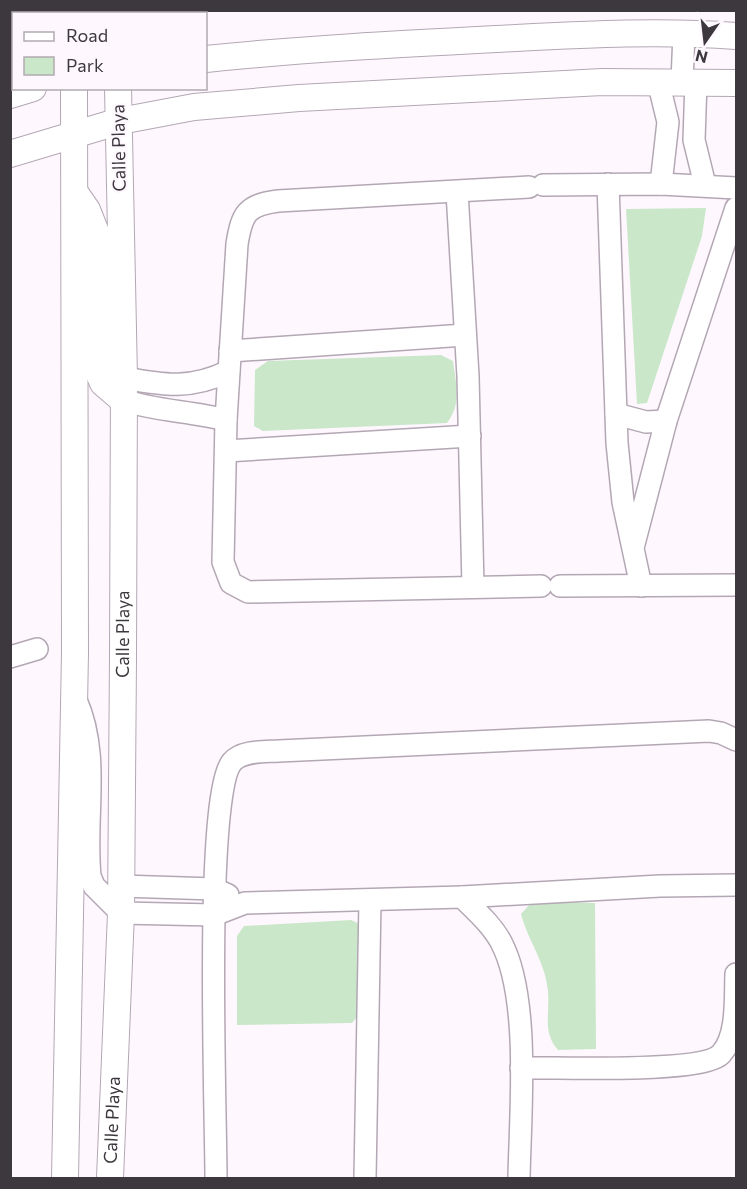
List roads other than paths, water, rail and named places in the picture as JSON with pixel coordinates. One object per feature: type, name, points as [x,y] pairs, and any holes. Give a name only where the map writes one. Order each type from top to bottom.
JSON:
[{"type":"street","points":[[207,59],[294,50],[620,33],[736,36]]},
{"type":"street","points":[[661,184],[668,122],[679,81],[684,34]]},
{"type":"street","points":[[679,81],[705,185]]},
{"type":"street","points":[[10,154],[120,121],[194,107],[299,98],[679,81],[736,83]]},
{"type":"street","points":[[10,95],[26,90]]},
{"type":"street","points":[[65,1179],[75,697],[76,194],[73,134],[74,90]]},
{"type":"street","name":"Calle Playa","points":[[110,1179],[122,913],[123,389],[118,90]]},
{"type":"street","points":[[608,184],[616,414],[623,501],[634,544],[641,586]]},
{"type":"street","points":[[736,188],[661,184],[536,186],[278,201],[260,204],[249,210],[242,219],[237,244],[226,420],[223,562],[226,574],[238,588],[260,593],[473,587],[736,585]]},
{"type":"street","points":[[457,192],[470,436],[473,587]]},
{"type":"street","points":[[76,194],[87,210],[97,235],[99,374],[103,383],[123,389],[176,386],[204,382],[229,361],[465,336]]},
{"type":"street","points":[[634,544],[666,422],[736,207]]},
{"type":"street","points":[[123,389],[143,406],[190,411],[226,420]]},
{"type":"street","points":[[616,414],[646,422],[666,422]]},
{"type":"street","points":[[226,451],[470,436]]},
{"type":"street","points":[[10,657],[37,649]]},
{"type":"street","points":[[75,697],[84,718],[90,751],[90,876],[94,885],[122,913],[214,915],[244,903],[370,901],[660,886],[736,885]]},
{"type":"street","points":[[216,1179],[214,889],[222,785],[230,764],[243,755],[709,731],[721,733],[736,740]]},
{"type":"street","points":[[121,886],[214,889],[244,903]]},
{"type":"street","points":[[462,897],[501,941],[511,966],[517,995],[521,1068],[519,1179]]},
{"type":"street","points":[[365,1179],[370,901]]},
{"type":"street","points":[[521,1068],[664,1067],[708,1061],[720,1056],[730,1037],[736,974]]}]
